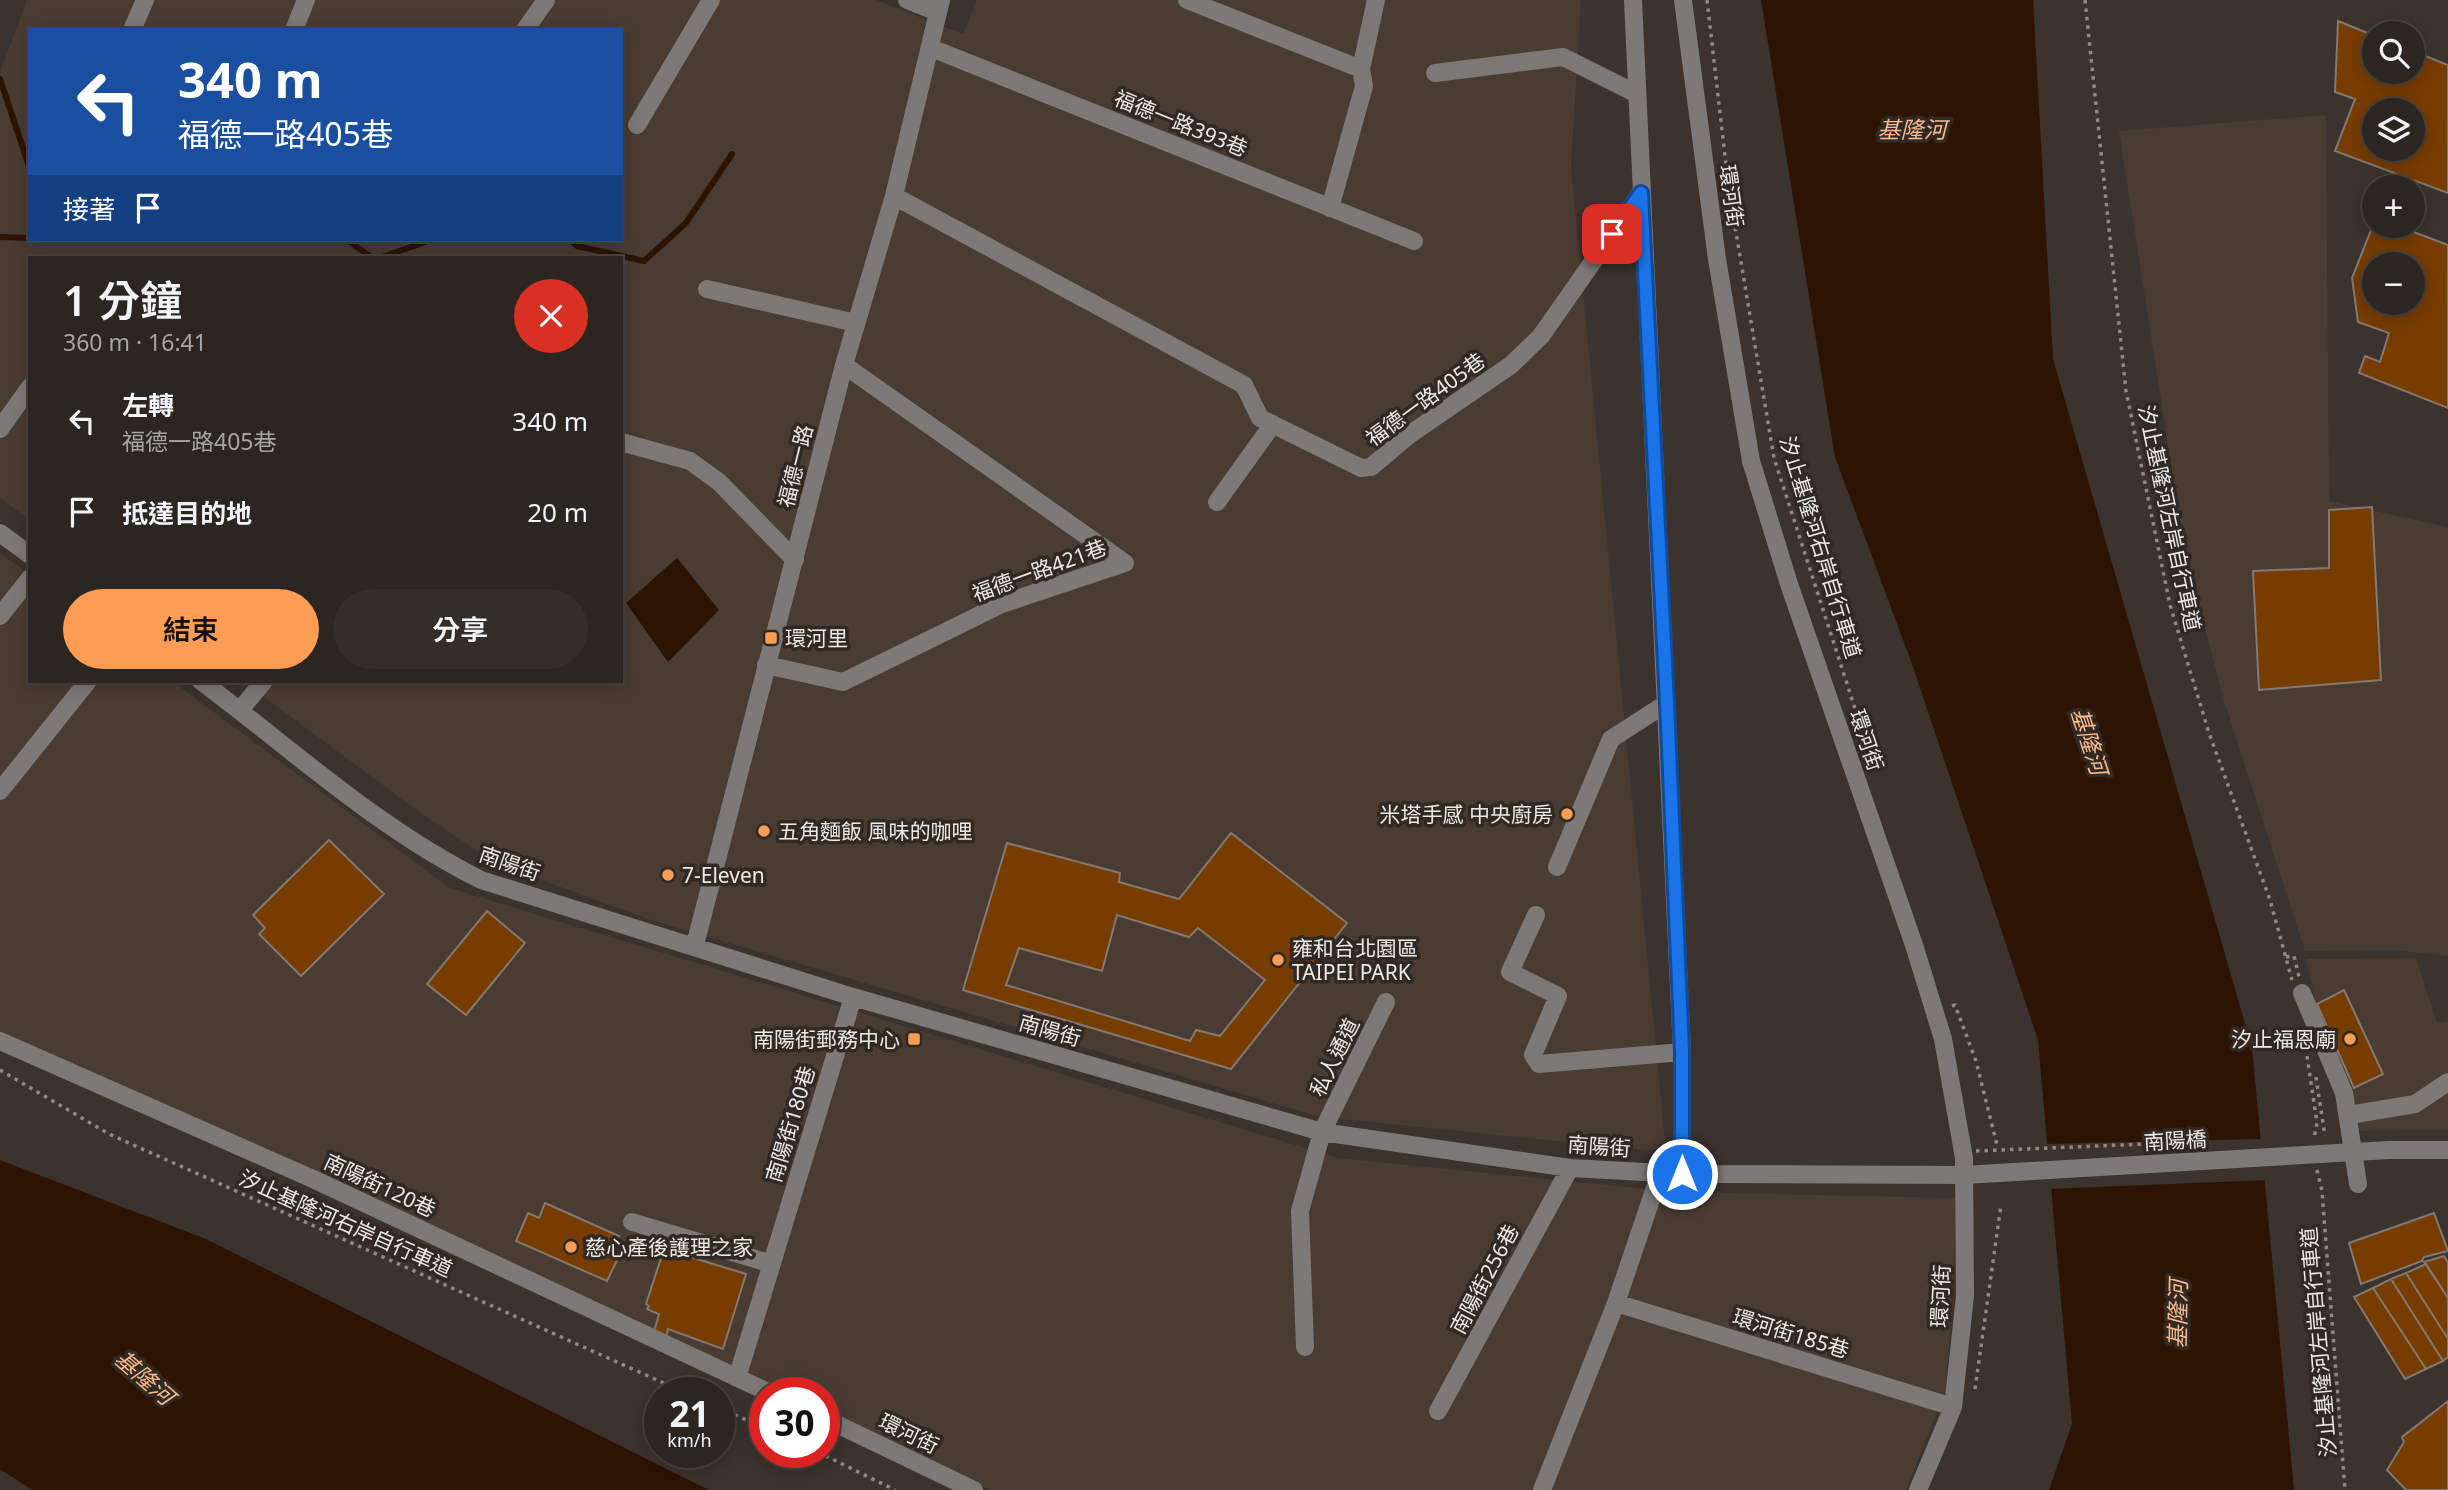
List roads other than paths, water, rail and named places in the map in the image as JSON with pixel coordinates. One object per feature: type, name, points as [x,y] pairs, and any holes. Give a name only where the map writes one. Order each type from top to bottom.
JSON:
[{"type":"street","points":[[133,28],[145,0]]},
{"type":"street","points":[[294,28],[306,0]]},
{"type":"street","points":[[526,28],[546,0]]},
{"type":"street","points":[[637,125],[711,0]]},
{"type":"street","points":[[907,0],[939,6]]},
{"type":"street","points":[[1186,0],[1361,69]]},
{"type":"street","points":[[1330,208],[1364,86],[1361,69],[1376,0]]},
{"type":"street","points":[[1633,0],[1682,1052],[1682,1174]]},
{"type":"street","name":"環河街","points":[[1683,0],[1717,259],[1751,461],[1789,584],[1914,944],[1943,1039],[1965,1158],[1965,1296],[1953,1408],[1918,1490]]},
{"type":"street","name":"福德一路","points":[[695,945],[844,365],[894,196],[939,6]]},
{"type":"street","name":"福德一路393巷","points":[[931,48],[1414,241]]},
{"type":"street","points":[[1435,73],[1563,57],[1637,94]]},
{"type":"street","name":"福德一路405巷","points":[[894,196],[1244,385],[1260,418],[1361,468],[1371,467],[1409,435],[1511,365],[1541,336],[1641,193]]},
{"type":"street","points":[[707,289],[856,323]]},
{"type":"street","name":"福德一路421巷","points":[[766,665],[843,682],[1002,604],[1125,563],[844,365]]},
{"type":"street","points":[[0,429],[28,390]]},
{"type":"street","points":[[1217,502],[1273,424]]},
{"type":"street","points":[[623,443],[690,461],[719,482],[795,560]]},
{"type":"street","points":[[0,533],[28,554]]},
{"type":"street","points":[[0,616],[28,581]]},
{"type":"street","points":[[0,792],[86,683]]},
{"type":"street","name":"南陽街","points":[[204,683],[384,825],[436,858],[481,880],[695,945],[853,997],[1322,1132],[1570,1168],[1682,1174],[1964,1175]]},
{"type":"street","points":[[240,710],[262,683]]},
{"type":"street","points":[[1557,867],[1611,739],[1667,703]]},
{"type":"street","points":[[1536,915],[1510,972],[1558,996],[1533,1055],[1539,1064],[1682,1052]]},
{"type":"street","points":[[2298,993],[2344,1093],[2358,1184]]},
{"type":"street","name":"南陽街180巷","points":[[737,1378],[853,997]]},
{"type":"street","name":"私人通道","points":[[1305,1347],[1300,1212],[1322,1132],[1386,1002]]},
{"type":"street","name":"南陽街120巷","points":[[0,1041],[313,1179],[737,1378]]},
{"type":"street","points":[[2349,1115],[2414,1104],[2448,1082]]},
{"type":"street","name":"南陽橋","points":[[1964,1175],[2389,1150],[2448,1150]]},
{"type":"street","name":"南陽街256巷","points":[[1438,1411],[1570,1168]]},
{"type":"street","points":[[1542,1490],[1616,1303],[1660,1173]]},
{"type":"street","points":[[632,1222],[772,1264]]},
{"type":"street","name":"環河街185巷","points":[[1616,1303],[1953,1408]]},
{"type":"street","points":[[737,1378],[749,1383]]},
{"type":"street","name":"環河街","points":[[840,1426],[974,1490]]},
{"type":"water","name":"基隆河","points":[[1761,0],[2033,0],[2053,359],[2252,1048],[2294,1490],[2049,1490],[2072,1424],[2038,1040],[1912,664],[1835,457]]},
{"type":"water","points":[[677,558],[719,610],[668,662],[626,603]]},
{"type":"water","name":"基隆河","points":[[0,1160],[206,1239],[644,1458],[644,1468],[665,1468],[709,1490],[32,1490],[0,1469]]},
{"type":"waterway","points":[[0,79],[28,163]]},
{"type":"waterway","points":[[623,256],[644,261],[686,223],[732,154]]},
{"type":"waterway","points":[[0,237],[28,238]]},
{"type":"waterway","points":[[350,242],[370,256]]},
{"type":"waterway","points":[[385,256],[425,242]]},
{"type":"waterway","points":[[572,242],[577,246],[622,256]]},
{"type":"place","name":"環河里","points":[[771,638]]},
{"type":"place","name":"米塔手感 中央廚房","points":[[1567,814]]},
{"type":"place","name":"五角麵飯 風味的咖哩","points":[[764,831]]},
{"type":"place","name":"7-Eleven","points":[[668,875]]},
{"type":"place","name":"雍和台北園區 TAIPEI PARK","points":[[1278,960]]},
{"type":"place","name":"南陽街郵務中心","points":[[914,1039]]},
{"type":"place","name":"汐止福恩廟","points":[[2350,1039]]},
{"type":"place","name":"慈心產後護理之家","points":[[571,1247]]}]
